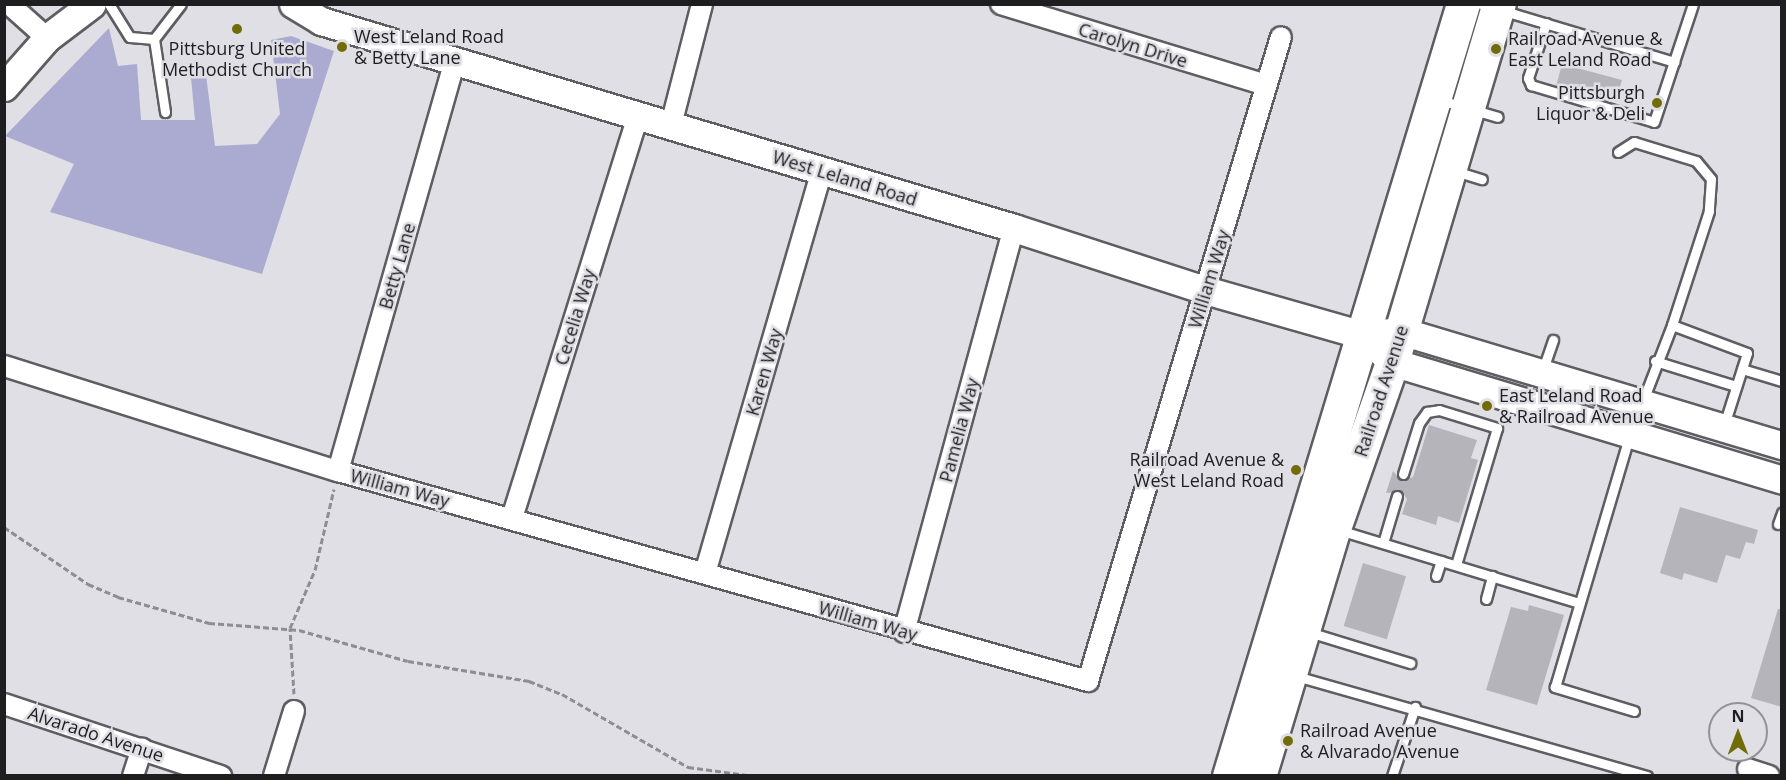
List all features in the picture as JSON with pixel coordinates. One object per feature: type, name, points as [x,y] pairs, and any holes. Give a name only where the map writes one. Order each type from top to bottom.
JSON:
[{"type":"highway","name":"Railroad Avenue","points":[[1258,776],[1277,672],[1363,335],[1462,4]]},
{"type":"highway","name":"Railroad Avenue","points":[[1229,776],[1277,672],[1303,631],[1334,528],[1392,362],[1450,170],[1483,113],[1493,6]]},
{"type":"main road","points":[[4,87],[47,38],[92,4]]},
{"type":"main road","name":"West Leland Road","points":[[293,4],[321,21],[1014,228],[1205,290],[1363,335],[1401,331]]},
{"type":"main road","points":[[1401,331],[1782,445]]},
{"type":"main road","points":[[1363,335],[1392,362],[1782,480]]},
{"type":"street","points":[[9,4],[47,38]]},
{"type":"street","points":[[671,125],[702,4]]},
{"type":"street","name":"Carolyn Drive","points":[[1001,4],[1266,85]]},
{"type":"street","name":"William Way","points":[[4,366],[338,471],[512,518],[904,632],[1088,681],[1281,38]]},
{"type":"street","name":"Betty Lane","points":[[338,471],[455,61]]},
{"type":"street","name":"Cecelia Way","points":[[512,518],[638,115]]},
{"type":"street","name":"Karen Way","points":[[705,573],[822,171]]},
{"type":"street","name":"Pamelia Way","points":[[904,632],[1014,228]]},
{"type":"street","name":"Alvarado Avenue","points":[[4,704],[142,748],[220,776]]},
{"type":"street","points":[[274,776],[294,711]]},
{"type":"street","points":[[134,776],[142,748]]},
{"type":"street","points":[[1747,772],[1769,776]]},
{"type":"lane","points":[[109,4],[129,37],[154,39]]},
{"type":"lane","points":[[165,112],[154,39],[181,4]]},
{"type":"lane","points":[[1546,23],[1528,78],[1531,85],[1654,122],[1693,4]]},
{"type":"lane","points":[[1493,6],[1674,62]]},
{"type":"lane","points":[[1435,98],[1483,113]]},
{"type":"lane","points":[[1618,152],[1634,142],[1696,161],[1711,179],[1709,212],[1672,325],[1655,361],[1630,434],[1555,687],[1634,711]]},
{"type":"lane","points":[[1450,170],[1482,179]]},
{"type":"lane","points":[[1672,325],[1747,354],[1724,428]]},
{"type":"lane","points":[[1542,373],[1553,340]]},
{"type":"lane","points":[[1655,361],[1736,386]]},
{"type":"lane","points":[[1742,369],[1782,381]]},
{"type":"lane","points":[[1403,474],[1419,423],[1427,412],[1439,410],[1497,428],[1456,565]]},
{"type":"lane","points":[[1383,543],[1397,496]]},
{"type":"lane","points":[[1778,524],[1782,513]]},
{"type":"lane","points":[[1334,528],[1579,603]]},
{"type":"lane","points":[[1436,576],[1441,561]]},
{"type":"lane","points":[[1486,599],[1492,576]]},
{"type":"lane","points":[[1303,631],[1410,663]]},
{"type":"lane","points":[[1277,672],[1415,707],[1647,776]]},
{"type":"lane","points":[[1392,776],[1415,707]]},
{"type":"path","points":[[294,711],[290,628],[315,570],[338,471]]},
{"type":"path","points":[[4,527],[106,593],[208,623],[290,628],[408,661],[539,684],[688,767],[754,776]]},
{"type":"shaded area","points":[[109,28],[118,66],[137,64],[141,120],[195,120],[190,67],[205,67],[215,146],[257,144],[280,114],[271,40],[291,36],[334,51],[262,274],[50,212],[74,164],[5,136]]},
{"type":"building","points":[[1562,64],[1622,80],[1616,101],[1556,85]]},
{"type":"building","points":[[1429,425],[1477,440],[1471,458],[1478,460],[1459,523],[1438,516],[1436,525],[1402,514],[1407,499],[1402,492],[1386,493],[1393,471],[1402,481],[1413,477]]},
{"type":"building","points":[[1680,507],[1758,530],[1754,544],[1746,542],[1740,559],[1726,555],[1717,583],[1684,573],[1682,580],[1660,573]]},
{"type":"building","points":[[1363,563],[1406,576],[1387,639],[1344,626]]},
{"type":"building","points":[[1529,605],[1564,615],[1537,705],[1486,690],[1511,607],[1528,611]]},
{"type":"building","points":[[1778,609],[1782,609],[1782,707],[1751,698]]},
{"type":"place","name":"Pittsburg United Methodist Church","points":[[237,29]]},
{"type":"place","name":"West Leland Road & Betty Lane","points":[[342,47]]},
{"type":"place","name":"Railroad Avenue & East Leland Road","points":[[1496,49]]},
{"type":"place","name":"Pittsburgh Liquor & Deli","points":[[1657,103]]},
{"type":"place","name":"East Leland Road & Railroad Avenue","points":[[1487,406]]},
{"type":"place","name":"Railroad Avenue & West Leland Road","points":[[1296,470]]},
{"type":"place","name":"Railroad Avenue & Alvarado Avenue","points":[[1288,741]]}]
